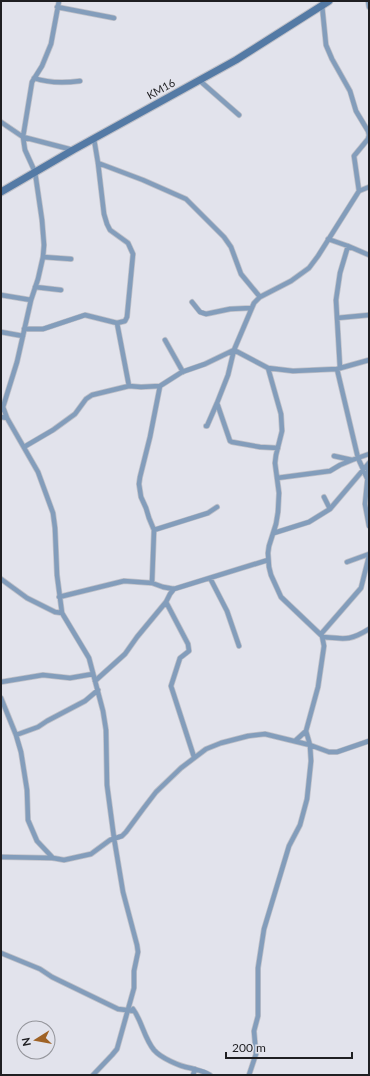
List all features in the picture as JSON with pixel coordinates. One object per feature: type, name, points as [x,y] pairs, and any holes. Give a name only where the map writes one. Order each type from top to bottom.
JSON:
[{"type":"street","points":[[59,1],[51,44],[30,89],[23,137],[25,150],[35,172],[42,220],[44,245],[43,257],[31,300],[17,362],[2,409],[38,472],[52,513],[55,528],[57,575],[62,613],[89,658],[96,681],[106,730],[107,785],[114,838],[123,892],[137,945],[134,988],[117,1049],[93,1075]]},
{"type":"street","name":"KM16","points":[[1,192],[72,150],[236,60],[329,1]]},
{"type":"street","points":[[368,1],[369,7]]},
{"type":"street","points":[[322,5],[326,45],[350,91],[356,111],[369,135],[368,139],[354,156],[359,191]]},
{"type":"street","points":[[57,8],[114,18]]},
{"type":"street","points":[[34,78],[40,81],[80,81]]},
{"type":"street","points":[[199,80],[239,115]]},
{"type":"street","points":[[1,122],[23,137],[72,150]]},
{"type":"street","points":[[24,329],[43,329],[85,315],[117,323],[125,321],[127,316],[133,254],[128,243],[110,230],[107,224],[104,214],[94,139]]},
{"type":"street","points":[[98,163],[143,180],[186,199],[224,237],[231,247],[241,274],[260,297]]},
{"type":"street","points":[[206,426],[208,426],[228,375],[234,350],[251,308],[260,297],[291,281],[309,268],[359,191],[369,187]]},
{"type":"street","points":[[328,239],[369,255]]},
{"type":"street","points":[[348,246],[337,290],[339,369],[358,458],[367,478]]},
{"type":"street","points":[[43,257],[72,259]]},
{"type":"street","points":[[35,286],[61,290]]},
{"type":"street","points":[[1,295],[31,300]]},
{"type":"street","points":[[192,302],[200,312],[206,314],[230,309],[251,308]]},
{"type":"street","points":[[337,318],[369,315]]},
{"type":"street","points":[[117,323],[129,386]]},
{"type":"street","points":[[1,332],[23,336]]},
{"type":"street","points":[[165,340],[183,372]]},
{"type":"street","points":[[234,350],[268,368],[293,371],[339,369],[369,360]]},
{"type":"street","points":[[24,447],[53,430],[75,414],[88,397],[92,395],[129,386],[160,386],[183,372],[206,364],[234,350]]},
{"type":"street","points":[[268,368],[281,414],[282,431],[276,463],[279,493],[276,524],[269,546],[268,560],[271,576],[281,597],[322,636],[351,639],[358,637],[369,629]]},
{"type":"street","points":[[152,583],[154,530],[141,497],[139,484],[160,386]]},
{"type":"street","points":[[217,403],[232,442],[260,447],[278,448]]},
{"type":"street","points":[[1,417],[8,418]]},
{"type":"street","points":[[277,478],[330,471],[340,465],[369,454]]},
{"type":"street","points":[[334,456],[352,460]]},
{"type":"street","points":[[274,533],[309,522],[330,509],[369,462]]},
{"type":"street","points":[[369,462],[364,504],[369,526]]},
{"type":"street","points":[[324,497],[330,509]]},
{"type":"street","points":[[154,530],[208,513],[217,507]]},
{"type":"street","points":[[347,562],[369,555]]},
{"type":"street","points":[[249,1075],[256,1054],[254,1031],[258,1016],[258,968],[264,929],[289,846],[304,815],[309,782],[310,761],[310,745],[306,731],[318,687],[323,660],[322,636],[361,588],[369,555]]},
{"type":"street","points":[[59,596],[124,581],[152,583],[174,589],[268,560]]},
{"type":"street","points":[[210,578],[227,611],[239,646]]},
{"type":"street","points":[[1,579],[27,598],[55,612],[62,613]]},
{"type":"street","points":[[96,681],[125,654],[166,602],[174,589]]},
{"type":"street","points":[[166,602],[188,644],[189,652],[180,658],[171,686],[194,757]]},
{"type":"street","points":[[1,682],[42,675],[70,678],[93,674]]},
{"type":"street","points":[[16,735],[38,727],[78,705],[98,690]]},
{"type":"street","points":[[1,698],[16,735],[21,752],[27,790],[28,820],[37,841],[53,858]]},
{"type":"street","points":[[294,741],[306,731]]},
{"type":"street","points":[[1,857],[53,858],[64,860],[86,856],[114,838],[122,836],[156,792],[194,757],[206,749],[221,743],[248,736],[265,734],[332,752],[369,741]]},
{"type":"street","points":[[1,953],[40,969],[52,977],[118,1009],[134,1011]]},
{"type":"street","points":[[129,1004],[138,1017],[147,1039],[153,1049],[160,1056],[180,1065],[191,1072],[192,1075],[195,1069]]},
{"type":"street","points":[[180,1065],[210,1075]]}]
